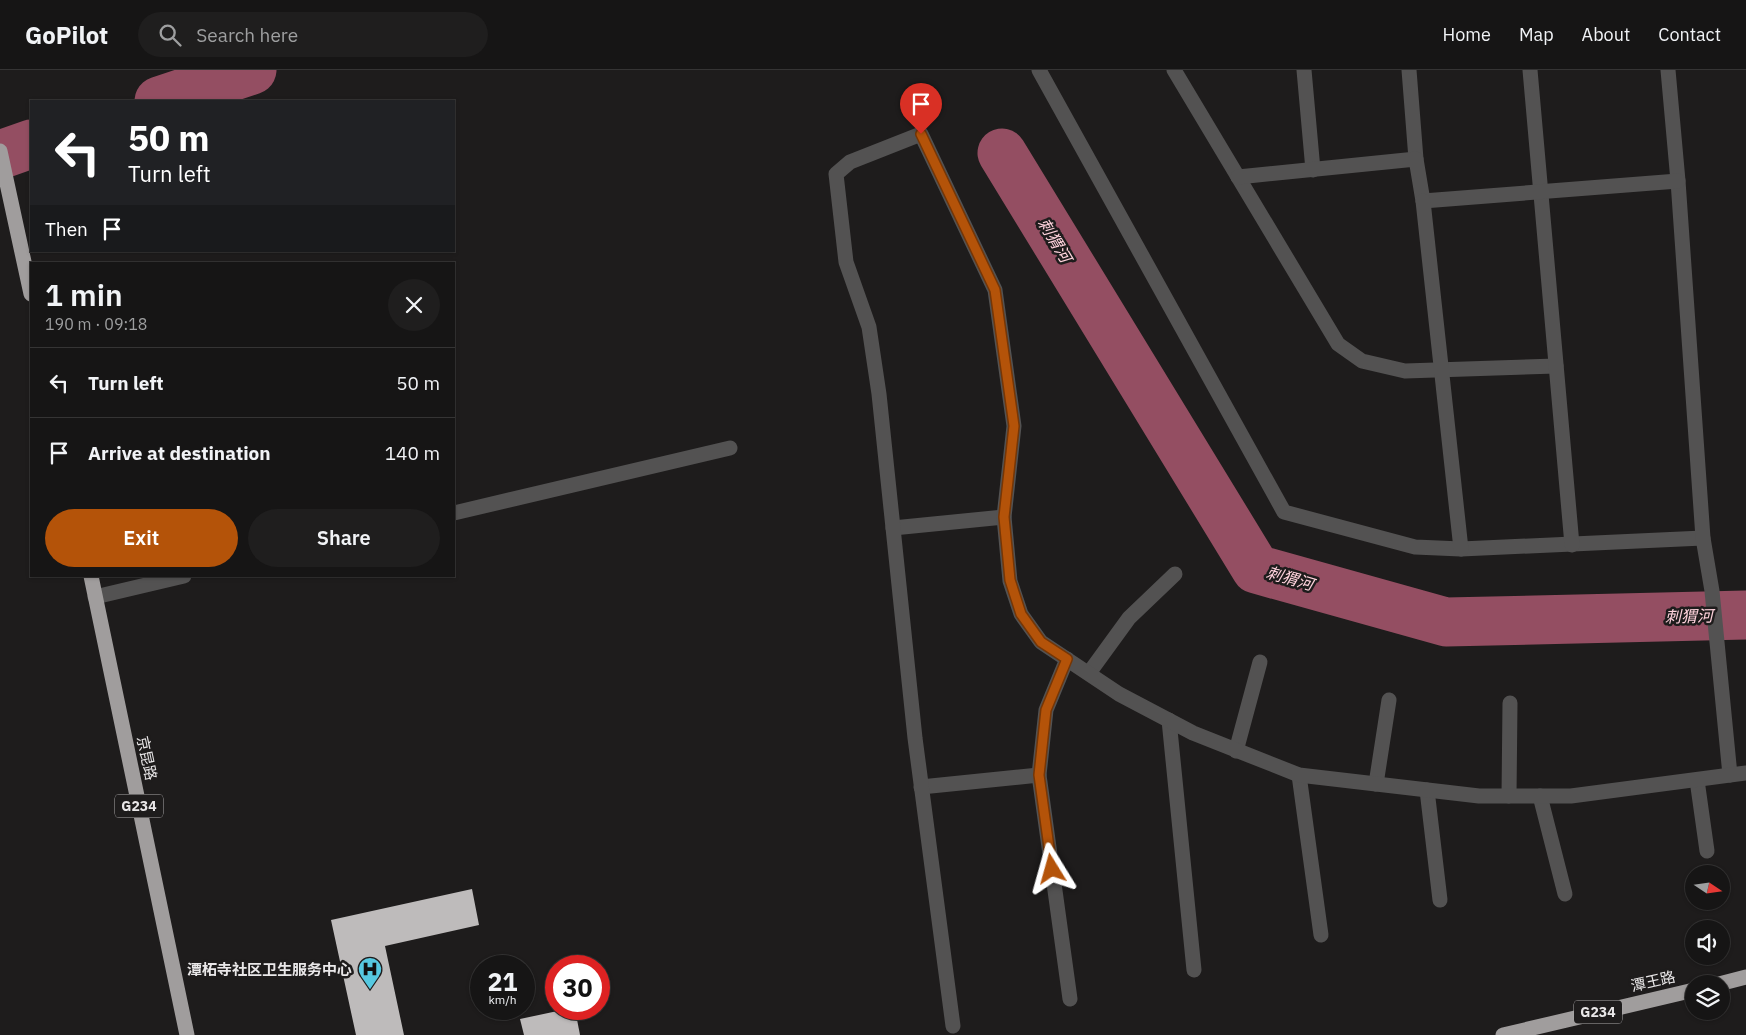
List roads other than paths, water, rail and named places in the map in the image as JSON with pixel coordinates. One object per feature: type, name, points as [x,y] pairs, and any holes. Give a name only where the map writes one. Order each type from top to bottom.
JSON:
[{"type":"highway","points":[[0,151],[30,289]]},
{"type":"highway","name":"京昆路","points":[[91,577],[188,1035]]},
{"type":"highway","points":[[1730,981],[1746,977]]},
{"type":"highway","name":"潭王路","points":[[1503,1035],[1685,992]]},
{"type":"street","points":[[1038,70],[1284,512],[1415,547],[1461,548],[1572,545],[1703,538]]},
{"type":"street","points":[[1174,70],[1338,344],[1362,361],[1405,371],[1556,366]]},
{"type":"street","points":[[1304,70],[1313,170]]},
{"type":"street","points":[[1408,70],[1416,159],[1423,201],[1461,548]]},
{"type":"street","points":[[1530,70],[1572,545]]},
{"type":"street","points":[[1668,70],[1678,181],[1703,538],[1712,591],[1730,776]]},
{"type":"street","points":[[953,1026],[921,786],[879,394],[869,327],[846,262],[836,174],[850,162],[921,134],[995,290],[1014,426],[1004,517],[1010,580],[1021,614],[1041,642],[1119,694],[1193,733],[1299,775],[1479,796],[1571,796],[1746,774]]},
{"type":"street","points":[[1238,177],[1416,159]]},
{"type":"street","points":[[1423,201],[1678,181]]},
{"type":"street","points":[[455,513],[730,448]]},
{"type":"street","points":[[893,528],[1004,517]]},
{"type":"street","points":[[1089,673],[1129,618],[1175,574]]},
{"type":"street","points":[[96,597],[180,577]]},
{"type":"street","points":[[1067,659],[1046,710],[1039,775],[1070,999]]},
{"type":"street","points":[[1236,751],[1260,662]]},
{"type":"street","points":[[1376,784],[1389,700]]},
{"type":"street","points":[[1509,796],[1510,703]]},
{"type":"street","points":[[1169,720],[1194,970]]},
{"type":"street","points":[[921,786],[1039,775]]},
{"type":"street","points":[[1299,775],[1321,935]]},
{"type":"street","points":[[1698,780],[1707,852]]},
{"type":"street","points":[[1427,790],[1440,900]]},
{"type":"street","points":[[1540,796],[1565,894]]},
{"type":"waterway","name":"刺猬河","points":[[162,100],[252,70]]},
{"type":"waterway","name":"刺猬河","points":[[0,155],[30,144]]},
{"type":"waterway","name":"刺猬河","points":[[1002,153],[1256,569],[1446,622],[1746,615]]},
{"type":"place","name":"潭柘寺社区卫生服务中心","points":[[370,990]]}]
